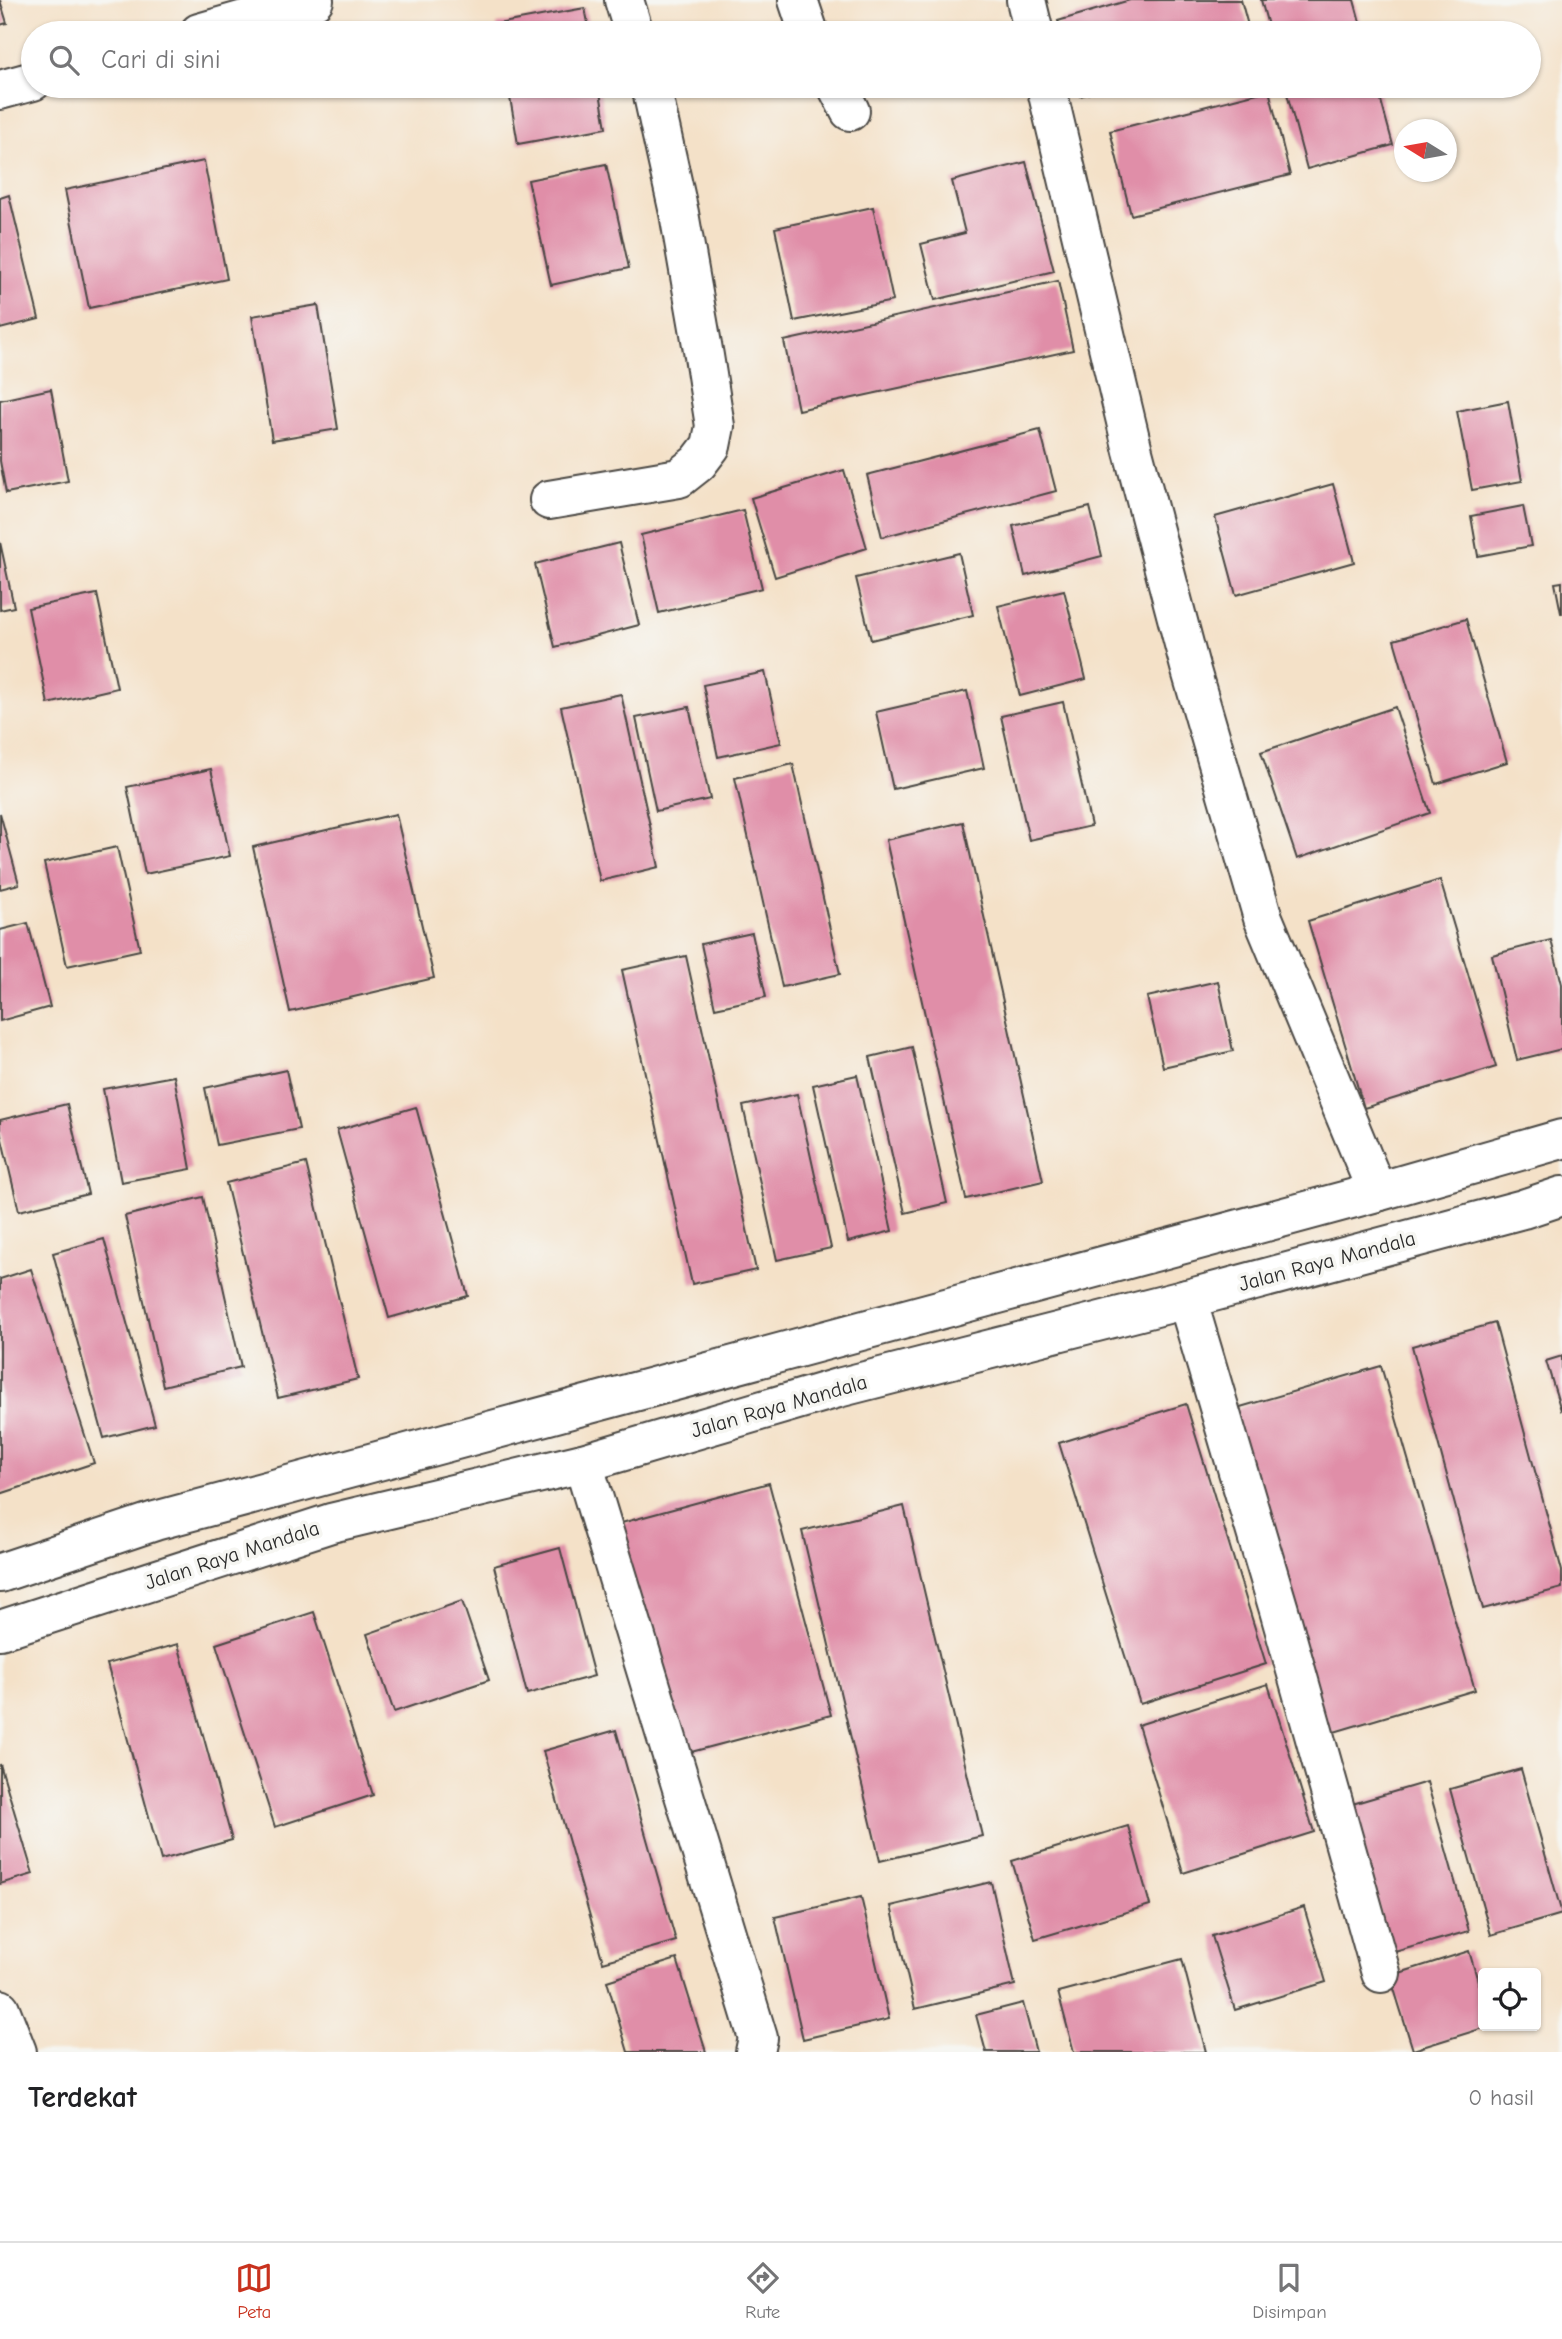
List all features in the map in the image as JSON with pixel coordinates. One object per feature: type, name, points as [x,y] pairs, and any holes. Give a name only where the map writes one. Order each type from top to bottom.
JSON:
[{"type":"main road","points":[[241,21],[314,0]]},
{"type":"main road","points":[[624,0],[630,21]]},
{"type":"main road","points":[[798,0],[805,21]]},
{"type":"main road","points":[[1026,0],[1031,21]]},
{"type":"main road","points":[[0,90],[21,84]]},
{"type":"main road","points":[[549,500],[679,478],[698,463],[711,446],[715,426],[704,356],[679,213],[654,98]]},
{"type":"main road","points":[[1049,98],[1140,478],[1190,667],[1263,918],[1377,1192]]},
{"type":"main road","points":[[0,1573],[155,1521],[1377,1192],[1562,1139]]},
{"type":"main road","name":"Jalan Raya Mandala","points":[[0,1630],[331,1523],[583,1462],[838,1388],[1186,1299],[1562,1196]]},
{"type":"main road","points":[[1186,1299],[1279,1610],[1381,1973]]},
{"type":"main road","points":[[583,1462],[758,2038],[755,2052]]},
{"type":"main road","points":[[319,1477],[331,1523]]},
{"type":"main road","points":[[0,2009],[17,2052]]},
{"type":"building","points":[[0,0],[7,23],[0,25]]},
{"type":"building","points":[[1130,0],[1241,0],[1247,21],[1058,21]]},
{"type":"building","points":[[1261,0],[1354,0],[1360,21],[1267,21]]},
{"type":"building","points":[[585,8],[588,21],[514,21]]},
{"type":"building","points":[[510,98],[601,98],[606,128],[518,144]]},
{"type":"building","points":[[1238,98],[1271,98],[1290,175],[1131,215],[1110,131]]},
{"type":"building","points":[[1288,98],[1380,98],[1393,145],[1307,169]]},
{"type":"building","points":[[204,161],[227,279],[89,308],[65,190]]},
{"type":"building","points":[[1026,162],[1054,271],[935,300],[921,244],[965,233],[952,181]]},
{"type":"building","points":[[606,164],[629,268],[551,285],[528,180]]},
{"type":"building","points":[[9,195],[39,319],[0,329],[0,198]]},
{"type":"building","points":[[873,207],[893,301],[794,321],[775,228]]},
{"type":"building","points":[[1058,281],[1073,350],[798,410],[784,341]]},
{"type":"building","points":[[318,305],[338,429],[272,440],[252,316]]},
{"type":"building","points":[[51,389],[68,481],[6,493],[0,461],[0,400]]},
{"type":"building","points":[[1508,401],[1522,481],[1472,490],[1457,411]]},
{"type":"building","points":[[1040,430],[1056,491],[882,537],[867,475]]},
{"type":"building","points":[[844,470],[867,548],[775,577],[751,498]]},
{"type":"building","points":[[1333,484],[1354,562],[1236,595],[1215,517]]},
{"type":"building","points":[[1523,506],[1531,546],[1478,556],[1471,516]]},
{"type":"building","points":[[1090,507],[1102,556],[1025,576],[1013,526]]},
{"type":"building","points":[[743,510],[762,588],[659,613],[641,535]]},
{"type":"building","points":[[0,542],[14,607],[0,610]]},
{"type":"building","points":[[619,543],[639,625],[555,647],[535,564]]},
{"type":"building","points":[[959,553],[973,615],[871,640],[856,578]]},
{"type":"building","points":[[1562,582],[1562,613],[1561,613],[1555,583]]},
{"type":"building","points":[[1064,590],[1086,679],[1020,696],[998,606]]},
{"type":"building","points":[[97,594],[117,688],[48,704],[28,608]]},
{"type":"building","points":[[1466,619],[1507,762],[1436,784],[1394,640]]},
{"type":"building","points":[[765,672],[781,743],[718,757],[703,685]]},
{"type":"building","points":[[967,691],[984,768],[893,789],[876,712]]},
{"type":"building","points":[[621,694],[659,867],[600,881],[561,707]]},
{"type":"building","points":[[1063,702],[1091,826],[1029,840],[1001,716]]},
{"type":"building","points":[[689,707],[710,799],[656,811],[636,718]]},
{"type":"building","points":[[1395,707],[1430,813],[1297,859],[1261,752]]},
{"type":"building","points":[[793,764],[840,974],[782,987],[735,778]]},
{"type":"building","points":[[211,769],[230,856],[145,874],[127,787]]},
{"type":"building","points":[[0,813],[19,884],[0,889]]},
{"type":"building","points":[[396,814],[434,978],[290,1012],[253,847]]},
{"type":"building","points":[[963,822],[1043,1181],[966,1199],[886,840]]},
{"type":"building","points":[[117,847],[140,950],[67,966],[44,863]]},
{"type":"building","points":[[1440,880],[1496,1067],[1364,1108],[1308,921]]},
{"type":"building","points":[[28,923],[50,1007],[0,1021],[0,930]]},
{"type":"building","points":[[752,933],[766,997],[715,1008],[701,944]]},
{"type":"building","points":[[1551,940],[1562,984],[1562,1049],[1517,1060],[1492,955]]},
{"type":"building","points":[[686,956],[756,1270],[692,1284],[622,970]]},
{"type":"building","points":[[1218,981],[1233,1051],[1163,1067],[1147,997]]},
{"type":"building","points":[[912,1047],[947,1203],[905,1213],[870,1057]]},
{"type":"building","points":[[286,1070],[299,1129],[217,1145],[205,1088]]},
{"type":"building","points":[[857,1075],[892,1231],[848,1242],[813,1085]]},
{"type":"building","points":[[174,1076],[191,1169],[121,1182],[103,1089]]},
{"type":"building","points":[[797,1094],[831,1248],[777,1260],[743,1106]]},
{"type":"building","points":[[67,1104],[88,1194],[19,1211],[0,1131],[0,1120]]},
{"type":"building","points":[[416,1107],[468,1296],[389,1318],[337,1130]]},
{"type":"building","points":[[306,1163],[358,1379],[278,1398],[226,1183]]},
{"type":"building","points":[[203,1197],[241,1367],[163,1386],[125,1216]]},
{"type":"building","points":[[104,1239],[155,1425],[104,1438],[53,1253]]},
{"type":"building","points":[[31,1269],[94,1463],[0,1494],[0,1279]]},
{"type":"building","points":[[1495,1323],[1562,1571],[1562,1588],[1483,1609],[1412,1346]]},
{"type":"building","points":[[1562,1356],[1562,1409],[1561,1410],[1546,1361]]},
{"type":"building","points":[[1381,1366],[1475,1690],[1324,1735],[1230,1410]]},
{"type":"building","points":[[1186,1404],[1266,1664],[1140,1704],[1059,1443]]},
{"type":"building","points":[[769,1483],[831,1715],[676,1756],[614,1525]]},
{"type":"building","points":[[904,1506],[982,1836],[880,1861],[802,1531]]},
{"type":"building","points":[[560,1548],[594,1676],[527,1694],[494,1566]]},
{"type":"building","points":[[462,1601],[489,1680],[394,1712],[367,1634]]},
{"type":"building","points":[[314,1612],[373,1795],[275,1827],[216,1644]]},
{"type":"building","points":[[178,1644],[232,1840],[161,1860],[107,1664]]},
{"type":"building","points":[[1268,1684],[1314,1832],[1183,1873],[1138,1725]]},
{"type":"building","points":[[616,1730],[676,1941],[603,1962],[543,1751]]},
{"type":"building","points":[[0,1764],[33,1874],[0,1884]]},
{"type":"building","points":[[1521,1769],[1562,1914],[1491,1935],[1450,1789]]},
{"type":"building","points":[[1427,1782],[1469,1931],[1391,1953],[1349,1805]]},
{"type":"building","points":[[1128,1826],[1150,1905],[1035,1939],[1012,1861]]},
{"type":"building","points":[[991,1882],[1015,1985],[915,2009],[891,1906]]},
{"type":"building","points":[[861,1897],[889,2019],[803,2039],[775,1917]]},
{"type":"building","points":[[1304,1907],[1326,1982],[1235,2010],[1212,1936]]},
{"type":"building","points":[[1469,1951],[1478,1981],[1478,2030],[1413,2050],[1390,1976]]},
{"type":"building","points":[[677,1959],[706,2052],[628,2052],[607,1981]]},
{"type":"building","points":[[1182,1959],[1206,2052],[1074,2052],[1058,1992]]},
{"type":"building","points":[[1023,2003],[1036,2052],[986,2052],[976,2015]]}]
